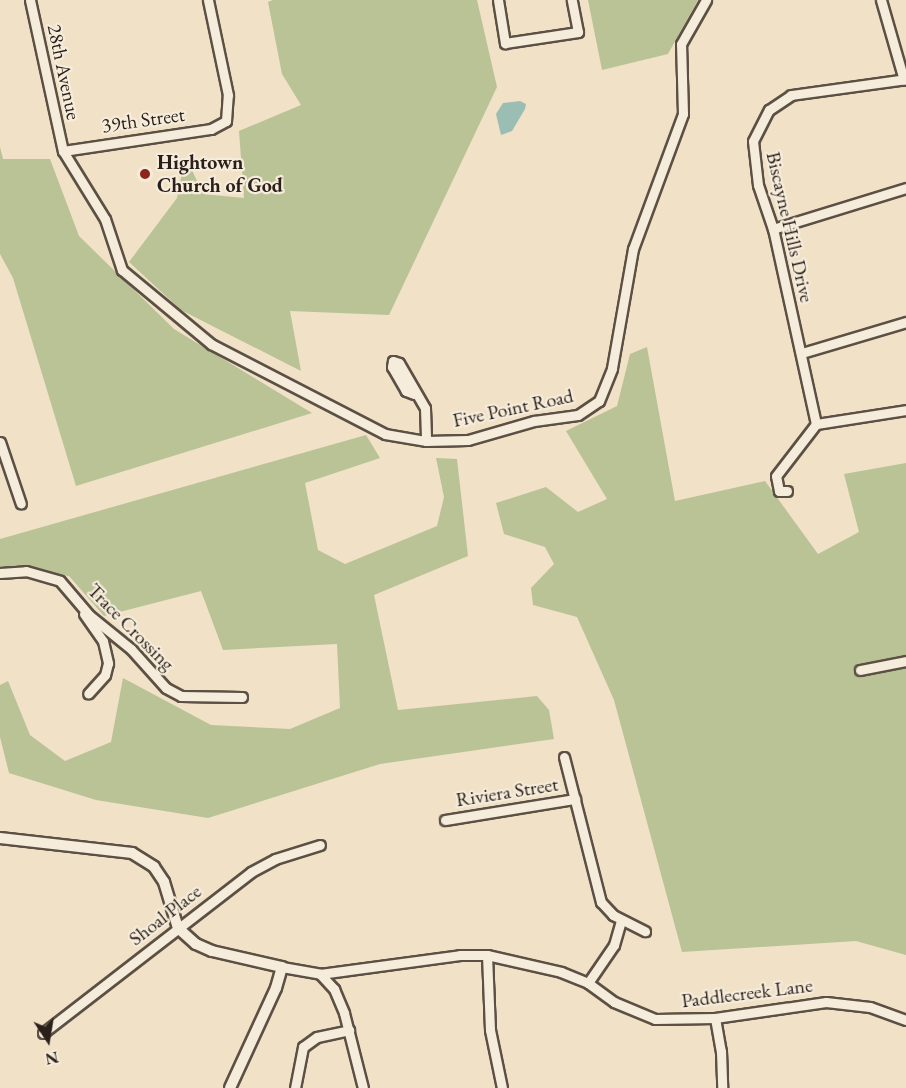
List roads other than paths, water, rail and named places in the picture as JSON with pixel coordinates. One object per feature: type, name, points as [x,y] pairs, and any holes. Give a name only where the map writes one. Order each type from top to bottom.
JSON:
[{"type":"street","name":"28th Avenue","points":[[30,0],[63,151]]},
{"type":"street","name":"39th Street","points":[[63,151],[211,129],[226,122],[228,95],[208,0]]},
{"type":"street","points":[[498,0],[506,43],[579,32],[572,0]]},
{"type":"street","name":"Five Point Road","points":[[63,151],[105,219],[122,270],[197,334],[339,413],[385,434],[426,441],[468,440],[534,421],[578,415],[599,401],[612,368],[633,249],[683,114],[681,44],[706,0]]},
{"type":"street","points":[[881,0],[905,80]]},
{"type":"street","name":"Biscayne Hills Drive","points":[[816,424],[774,229],[753,159],[753,141],[769,110],[799,93],[905,80]]},
{"type":"street","points":[[774,229],[906,188]]},
{"type":"street","points":[[802,353],[906,321]]},
{"type":"street","points":[[391,359],[399,363],[403,378],[428,420],[426,441]]},
{"type":"street","points":[[787,491],[779,491],[776,476],[816,424],[906,410]]},
{"type":"street","points":[[0,442],[4,467],[21,504]]},
{"type":"street","name":"Trace Crossing","points":[[0,573],[26,571],[60,581],[83,608],[131,648],[166,688],[182,696],[242,696]]},
{"type":"street","points":[[83,608],[89,625],[103,641],[108,663],[105,675],[88,694]]},
{"type":"street","points":[[860,670],[906,661]]},
{"type":"street","points":[[564,757],[593,885],[601,902],[621,920],[645,931]]},
{"type":"street","name":"Riviera Street","points":[[445,820],[575,799]]},
{"type":"street","points":[[0,838],[115,850],[148,861],[164,882],[178,928],[212,951],[282,967],[276,988],[230,1088]]},
{"type":"street","name":"Shoal Place","points":[[43,1033],[251,872],[275,859],[320,845]]},
{"type":"street","points":[[588,982],[614,945],[621,920]]},
{"type":"street","name":"Paddlecreek Lane","points":[[282,967],[320,974],[460,955],[487,955],[510,958],[588,982],[614,1002],[656,1019],[715,1018],[826,1002],[870,1007],[906,1020]]},
{"type":"street","points":[[487,955],[490,1030],[502,1088]]},
{"type":"street","points":[[334,989],[339,972]]},
{"type":"street","points":[[320,974],[334,989],[349,1030],[363,1088]]},
{"type":"street","points":[[715,1018],[721,1051],[722,1088]]},
{"type":"street","points":[[295,1088],[303,1047],[317,1037],[349,1030]]},
{"type":"water","points":[[520,101],[526,104],[525,109],[512,131],[501,135],[496,114],[503,103]]},
{"type":"place","name":"Hightown Church of God","points":[[145,174]]}]
